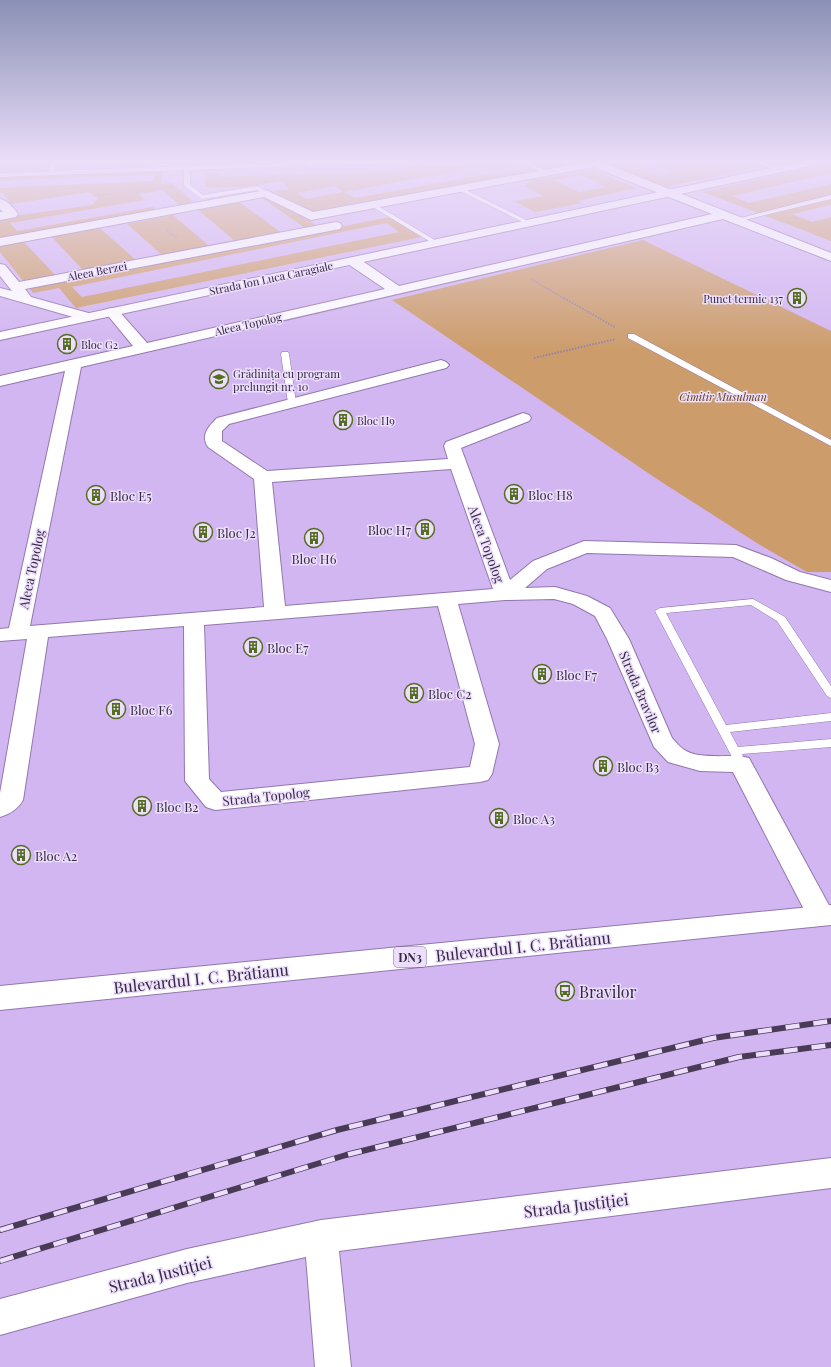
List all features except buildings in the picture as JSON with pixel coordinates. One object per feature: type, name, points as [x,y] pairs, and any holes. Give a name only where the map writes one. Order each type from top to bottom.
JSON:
[{"type":"street","points":[[0,242],[98,224]]},
{"type":"street","name":"Aleea Berzei","points":[[16,287],[345,224]]},
{"type":"street","name":"Strada Ion Luca Caragiale","points":[[0,336],[525,224]]},
{"type":"street","name":"Aleea Topolog","points":[[0,381],[396,290],[704,224]]},
{"type":"street","points":[[746,224],[831,257]]},
{"type":"street","points":[[353,260],[396,290]]},
{"type":"street","points":[[0,268],[27,300]]},
{"type":"street","points":[[0,292],[87,317]]},
{"type":"street","points":[[112,312],[143,348]]},
{"type":"street","name":"Aleea Topolog","points":[[0,808],[11,800],[19,633],[74,364]]},
{"type":"street","points":[[441,365],[223,421],[214,430],[214,443],[263,477],[458,463]]},
{"type":"street","name":"Aleea Topolog","points":[[523,418],[452,446],[505,594],[540,565],[584,547],[736,551],[793,576],[831,586]]},
{"type":"street","points":[[263,477],[275,613]]},
{"type":"street","name":"Strada Bravilor","points":[[505,594],[555,593],[580,600],[603,612],[618,639],[662,742],[676,756],[700,763],[737,758]]},
{"type":"street","points":[[19,633],[505,594]]},
{"type":"street","name":"Strada Topolog","points":[[194,619],[197,781],[215,801],[480,774],[487,744],[446,599]]},
{"type":"street","points":[[737,758],[826,915]]},
{"type":"street","name":"Bulevardul I. C. Brătianu","points":[[0,998],[826,915]]},
{"type":"street","name":"Strada Justiției","points":[[0,1317],[187,1266],[321,1237],[831,1173]]},
{"type":"street","points":[[321,1237],[333,1367]]},
{"type":"lane","points":[[404,224],[436,243]]},
{"type":"lane","points":[[631,336],[831,443]]},
{"type":"lane","points":[[285,354],[292,403]]},
{"type":"lane","points":[[831,694],[781,618],[753,602],[660,611],[737,758],[831,743]]},
{"type":"lane","points":[[722,729],[831,717]]},
{"type":"path","points":[[158,224],[196,252]]},
{"type":"path","points":[[531,279],[631,336]]},
{"type":"path","points":[[534,358],[631,336]]},
{"type":"green space","points":[[0,224],[11,224],[17,231],[58,224],[79,224],[0,238]]},
{"type":"green space","points":[[127,224],[183,224],[209,246],[235,241],[215,224],[269,224],[282,233],[305,228],[299,224],[314,224],[325,230],[356,224],[382,224],[72,287],[82,297],[399,232],[387,224],[401,224],[421,237],[76,308],[59,288],[33,293],[0,252],[0,245],[23,241],[56,276],[84,271],[50,235],[96,227],[101,229],[136,260],[162,255]]},
{"type":"green space","points":[[786,224],[831,224],[831,241]]},
{"type":"green space","name":"Cimitir Musulman","points":[[643,240],[831,331],[831,572],[807,572],[760,545],[660,481],[392,300]]},
{"type":"railway","points":[[0,1230],[337,1130],[713,1038],[831,1021]]},
{"type":"railway","points":[[0,1261],[346,1155],[739,1057],[831,1045]]},
{"type":"place","name":"Punct termic 137","points":[[797,298]]},
{"type":"place","name":"Bloc G2","points":[[67,344]]},
{"type":"place","name":"Grădinița cu program prelungit nr. 10","points":[[219,379]]},
{"type":"place","name":"Bloc H9","points":[[343,420]]},
{"type":"place","name":"Bloc H8","points":[[514,494]]},
{"type":"place","name":"Bloc E5","points":[[96,495]]},
{"type":"place","name":"Bloc H7","points":[[425,529]]},
{"type":"place","name":"Bloc J2","points":[[203,532]]},
{"type":"place","name":"Bloc H6","points":[[314,538]]},
{"type":"place","name":"Bloc E7","points":[[253,647]]},
{"type":"place","name":"Bloc F7","points":[[542,674]]},
{"type":"place","name":"Bloc C2","points":[[414,693]]},
{"type":"place","name":"Bloc F6","points":[[116,709]]},
{"type":"place","name":"Bloc B3","points":[[603,766]]},
{"type":"place","name":"Bloc B2","points":[[142,806]]},
{"type":"place","name":"Bloc A3","points":[[499,818]]},
{"type":"place","name":"Bloc A2","points":[[21,855]]},
{"type":"place","name":"Bravilor","points":[[565,991]]}]
